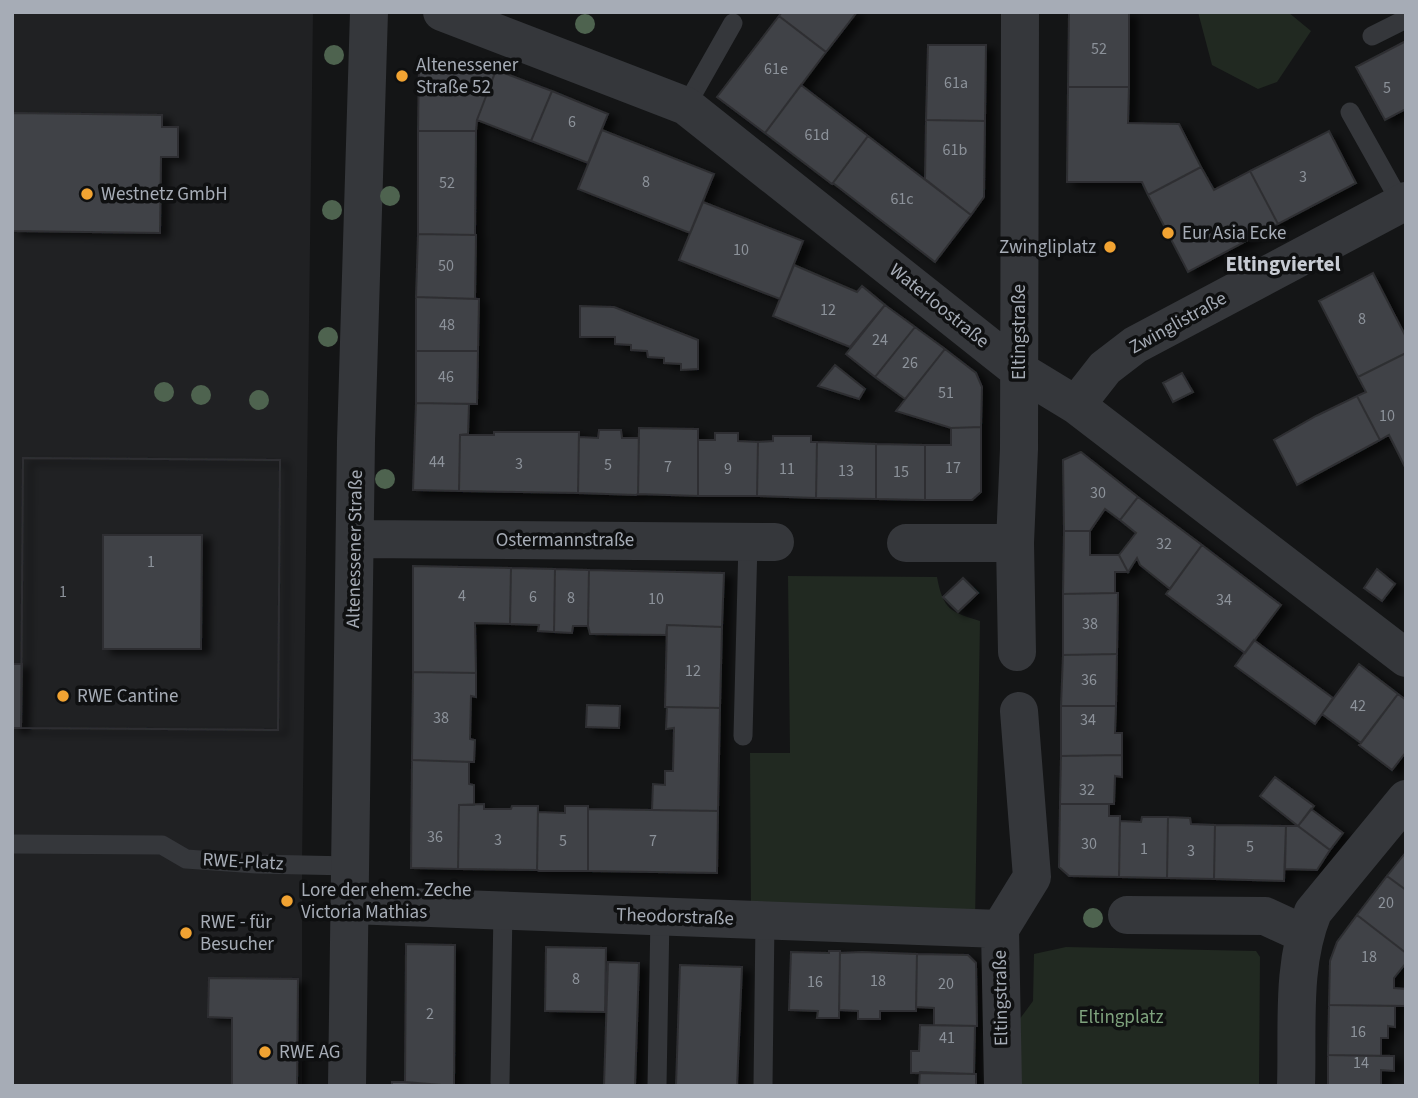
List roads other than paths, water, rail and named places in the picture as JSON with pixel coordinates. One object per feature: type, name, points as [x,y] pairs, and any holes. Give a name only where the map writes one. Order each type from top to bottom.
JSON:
[{"type":"street","name":"Altenessener Straße","points":[[347,1086],[355,539],[369,12]]},
{"type":"street","name":"Waterloostraße","points":[[442,12],[686,106],[1020,371],[1076,405],[1406,658]]},
{"type":"street","name":"Eltingstraße","points":[[1017,652],[1015,543],[1020,371],[1020,12]]},
{"type":"street","name":"Zwinglistraße","points":[[1076,405],[1105,368],[1135,345],[1403,202]]},
{"type":"street","name":"Ostermannstraße","points":[[355,539],[762,542]]},
{"type":"street","points":[[906,543],[1015,543]]},
{"type":"street","name":"Eltingstraße","points":[[1003,1086],[1000,929],[1032,877],[1019,711]]},
{"type":"street","points":[[1296,1086],[1299,963],[1304,934],[1313,912],[1406,799]]},
{"type":"street","name":"Theodorstraße","points":[[351,905],[1000,929]]},
{"type":"street","points":[[1127,915],[1265,916],[1304,934]]},
{"type":"lane","points":[[1372,36],[1406,19]]},
{"type":"lane","points":[[686,106],[733,23]]},
{"type":"lane","points":[[1350,112],[1403,202]]},
{"type":"lane","points":[[743,736],[762,542]]},
{"type":"lane","name":"RWE-Platz","points":[[12,845],[162,845],[186,859],[351,866]]},
{"type":"lane","points":[[500,1083],[503,910]]},
{"type":"lane","points":[[657,1086],[660,916]]},
{"type":"lane","points":[[763,1086],[765,920]]},
{"type":"place","name":"Altenessener Straße 52","points":[[402,76]]},
{"type":"place","name":"Westnetz GmbH","points":[[87,194]]},
{"type":"place","name":"Eur Asia Ecke","points":[[1168,233]]},
{"type":"place","name":"Zwingliplatz","points":[[1110,247]]},
{"type":"place","name":"RWE Cantine","points":[[63,696]]},
{"type":"place","name":"Lore der ehem. Zeche Victoria Mathias","points":[[287,901]]},
{"type":"place","name":"RWE - für Besucher","points":[[186,933]]},
{"type":"place","name":"RWE AG","points":[[265,1052]]},
{"type":"district","name":"Eltingviertel","points":[[1283,264]]},
{"type":"park label","name":"Eltingplatz","points":[[1121,1017]]}]
